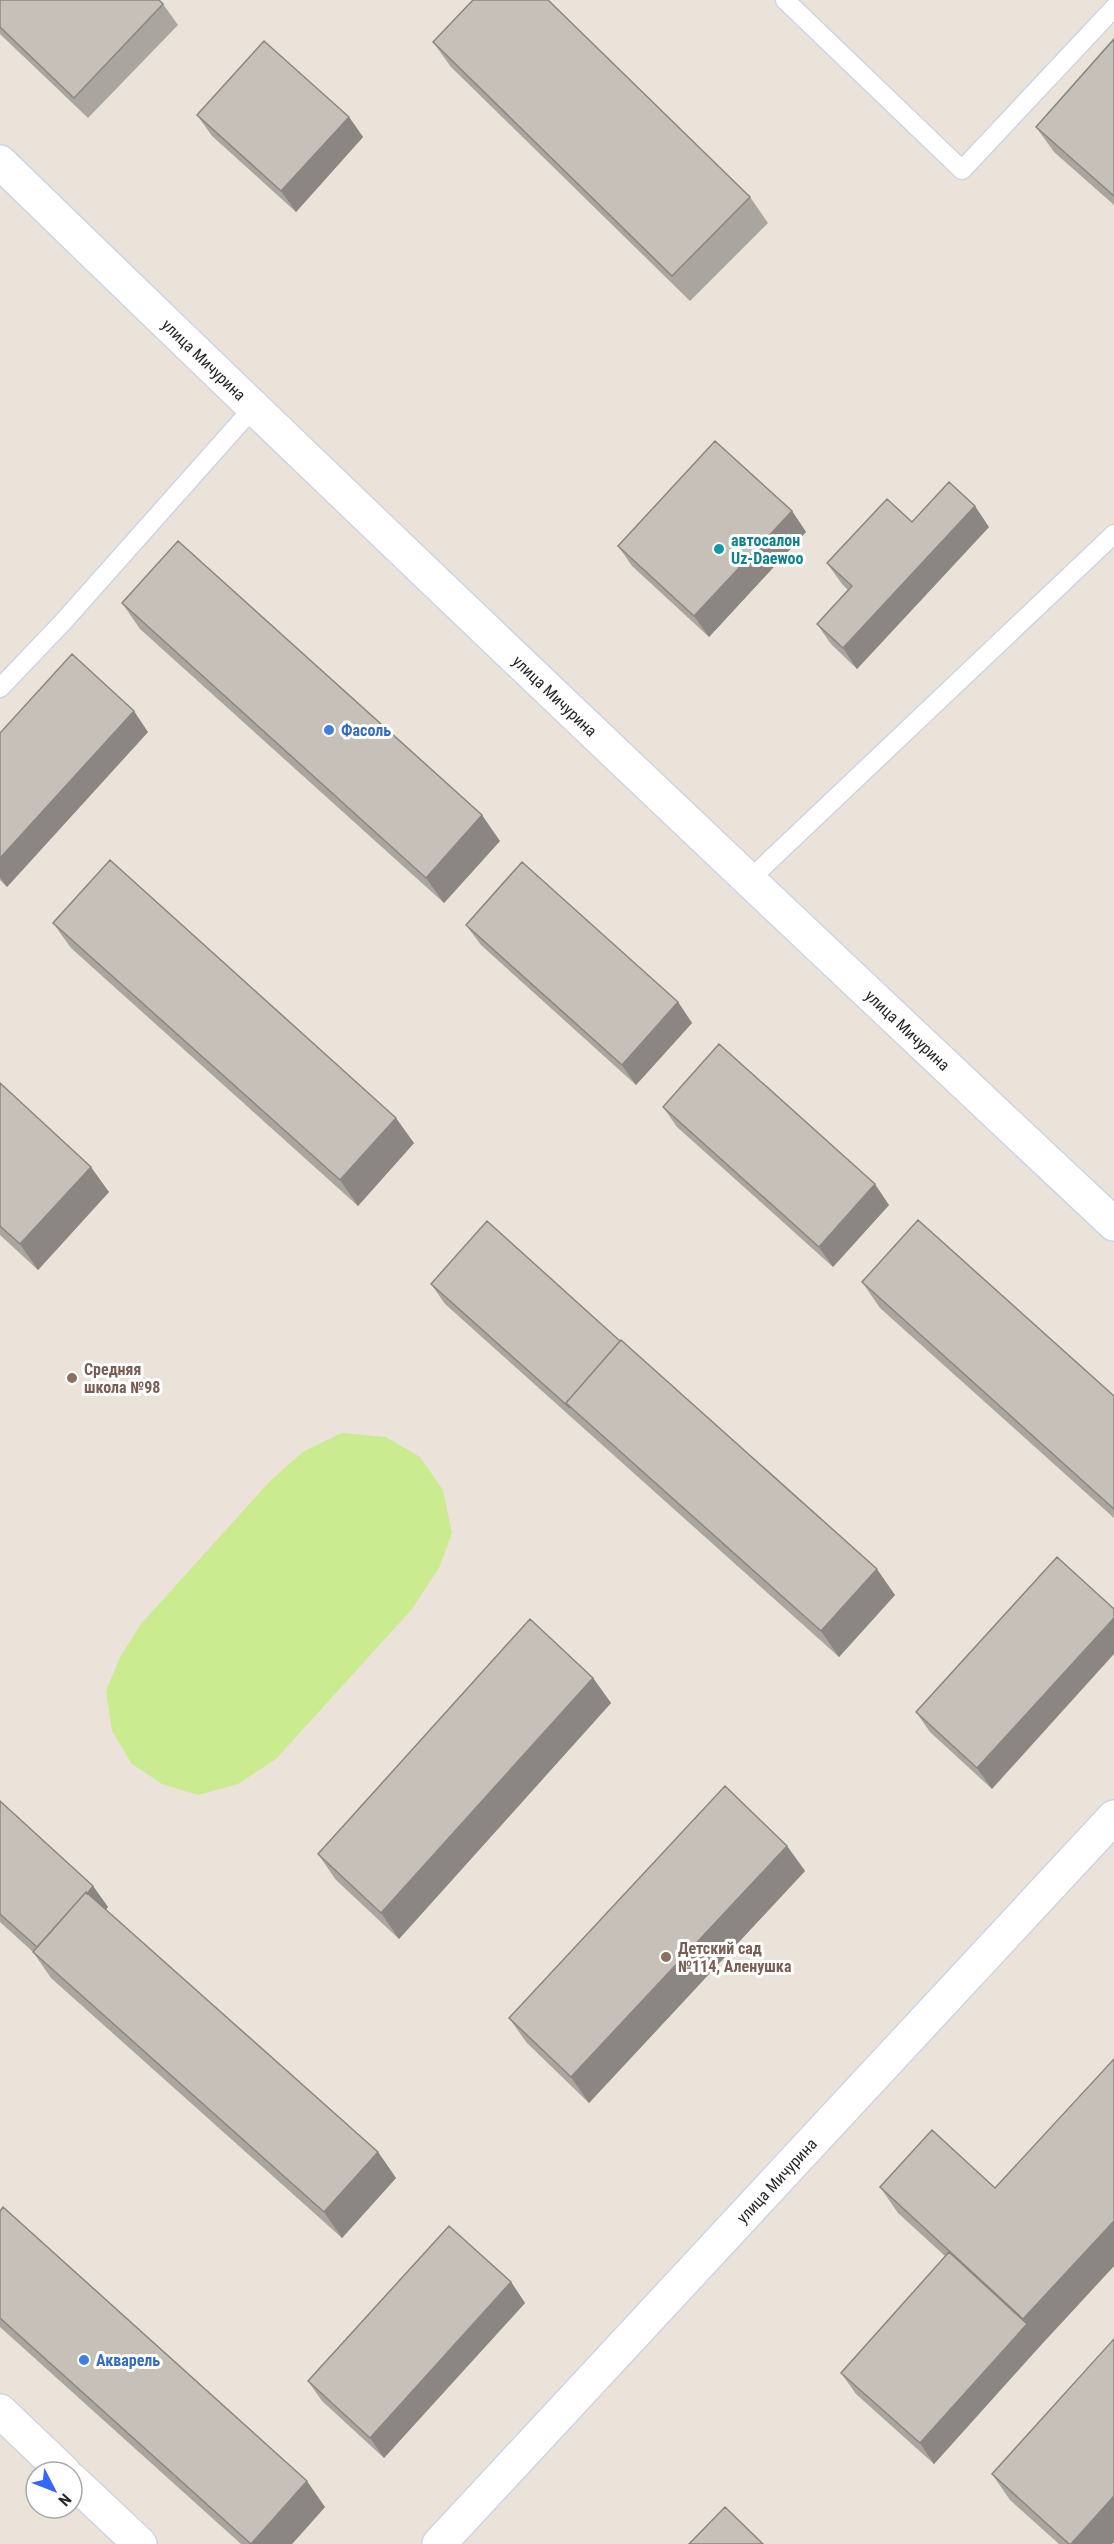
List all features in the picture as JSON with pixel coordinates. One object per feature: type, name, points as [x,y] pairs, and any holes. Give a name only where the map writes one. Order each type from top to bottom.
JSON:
[{"type":"street","name":"улица Мичурина","points":[[0,162],[253,408],[748,881],[1114,1224]]},
{"type":"street","name":"улица Мичурина","points":[[439,2544],[1114,1817]]},
{"type":"street","points":[[0,2411],[51,2460]]},
{"type":"street","points":[[84,2491],[140,2544]]},
{"type":"lane","points":[[785,0],[962,171],[1114,8]]},
{"type":"lane","points":[[0,688],[63,622],[253,408]]},
{"type":"lane","points":[[748,881],[1114,534]]},
{"type":"green space","points":[[342,1433],[386,1437],[420,1457],[443,1490],[452,1533],[439,1568],[412,1609],[276,1759],[238,1784],[198,1795],[162,1784],[132,1764],[112,1731],[106,1691],[120,1657],[141,1624],[270,1481],[304,1451]]},
{"type":"building","points":[[0,0],[159,0],[163,4],[74,98],[0,27]]},
{"type":"building","points":[[473,0],[548,0],[750,197],[672,276],[433,42]]},
{"type":"building","points":[[1114,39],[1114,196],[1036,127]]},
{"type":"building","points":[[264,41],[349,117],[281,191],[197,115]]},
{"type":"building","name":"автосалон Uz-Daewoo","points":[[715,441],[792,511],[694,616],[618,546]]},
{"type":"building","points":[[949,482],[975,506],[843,648],[817,624],[852,586],[827,563],[887,499],[912,522]]},
{"type":"building","points":[[178,541],[482,815],[426,878],[122,603]]},
{"type":"building","points":[[72,654],[134,711],[0,858],[0,733]]},
{"type":"building","points":[[110,860],[396,1118],[340,1180],[53,923]]},
{"type":"building","points":[[522,862],[678,1002],[622,1065],[466,925]]},
{"type":"building","points":[[719,1044],[875,1184],[819,1247],[663,1107]]},
{"type":"building","points":[[0,1083],[91,1167],[20,1244],[0,1226]]},
{"type":"building","points":[[918,1220],[1114,1396],[1114,1509],[862,1282]]},
{"type":"building","points":[[487,1221],[620,1341],[566,1403],[570,1408],[431,1284]]},
{"type":"building","points":[[621,1340],[877,1569],[821,1631],[566,1403]]},
{"type":"building","points":[[1057,1557],[1114,1609],[1114,1618],[977,1768],[916,1712]]},
{"type":"building","points":[[530,1619],[593,1678],[381,1913],[318,1854]]},
{"type":"building","name":"Детский сад №114, Аленушка","points":[[725,1786],[787,1846],[571,2077],[509,2018]]},
{"type":"building","points":[[0,1801],[93,1886],[37,1947],[0,1914]]},
{"type":"building","points":[[86,1892],[378,2152],[324,2212],[33,1952]]},
{"type":"building","points":[[1114,2059],[1114,2221],[1023,2319],[880,2187],[932,2130],[995,2188]]},
{"type":"building","points":[[3,2207],[307,2481],[251,2544],[0,2318],[0,2211]]},
{"type":"building","points":[[449,2226],[511,2282],[370,2438],[308,2381]]},
{"type":"building","points":[[949,2252],[1027,2324],[920,2443],[841,2373]]},
{"type":"building","points":[[1114,2339],[1114,2496],[1069,2544],[992,2474]]},
{"type":"building","points":[[725,2507],[763,2544],[689,2544]]},
{"type":"place","name":"автосалон Uz-Daewoo","points":[[719,549]]},
{"type":"place","name":"Фасоль","points":[[329,730]]},
{"type":"place","name":"Средняя школа №98","points":[[72,1378]]},
{"type":"place","name":"Детский сад №114, Аленушка","points":[[666,1957]]},
{"type":"place","name":"Акварель","points":[[84,2360]]}]
